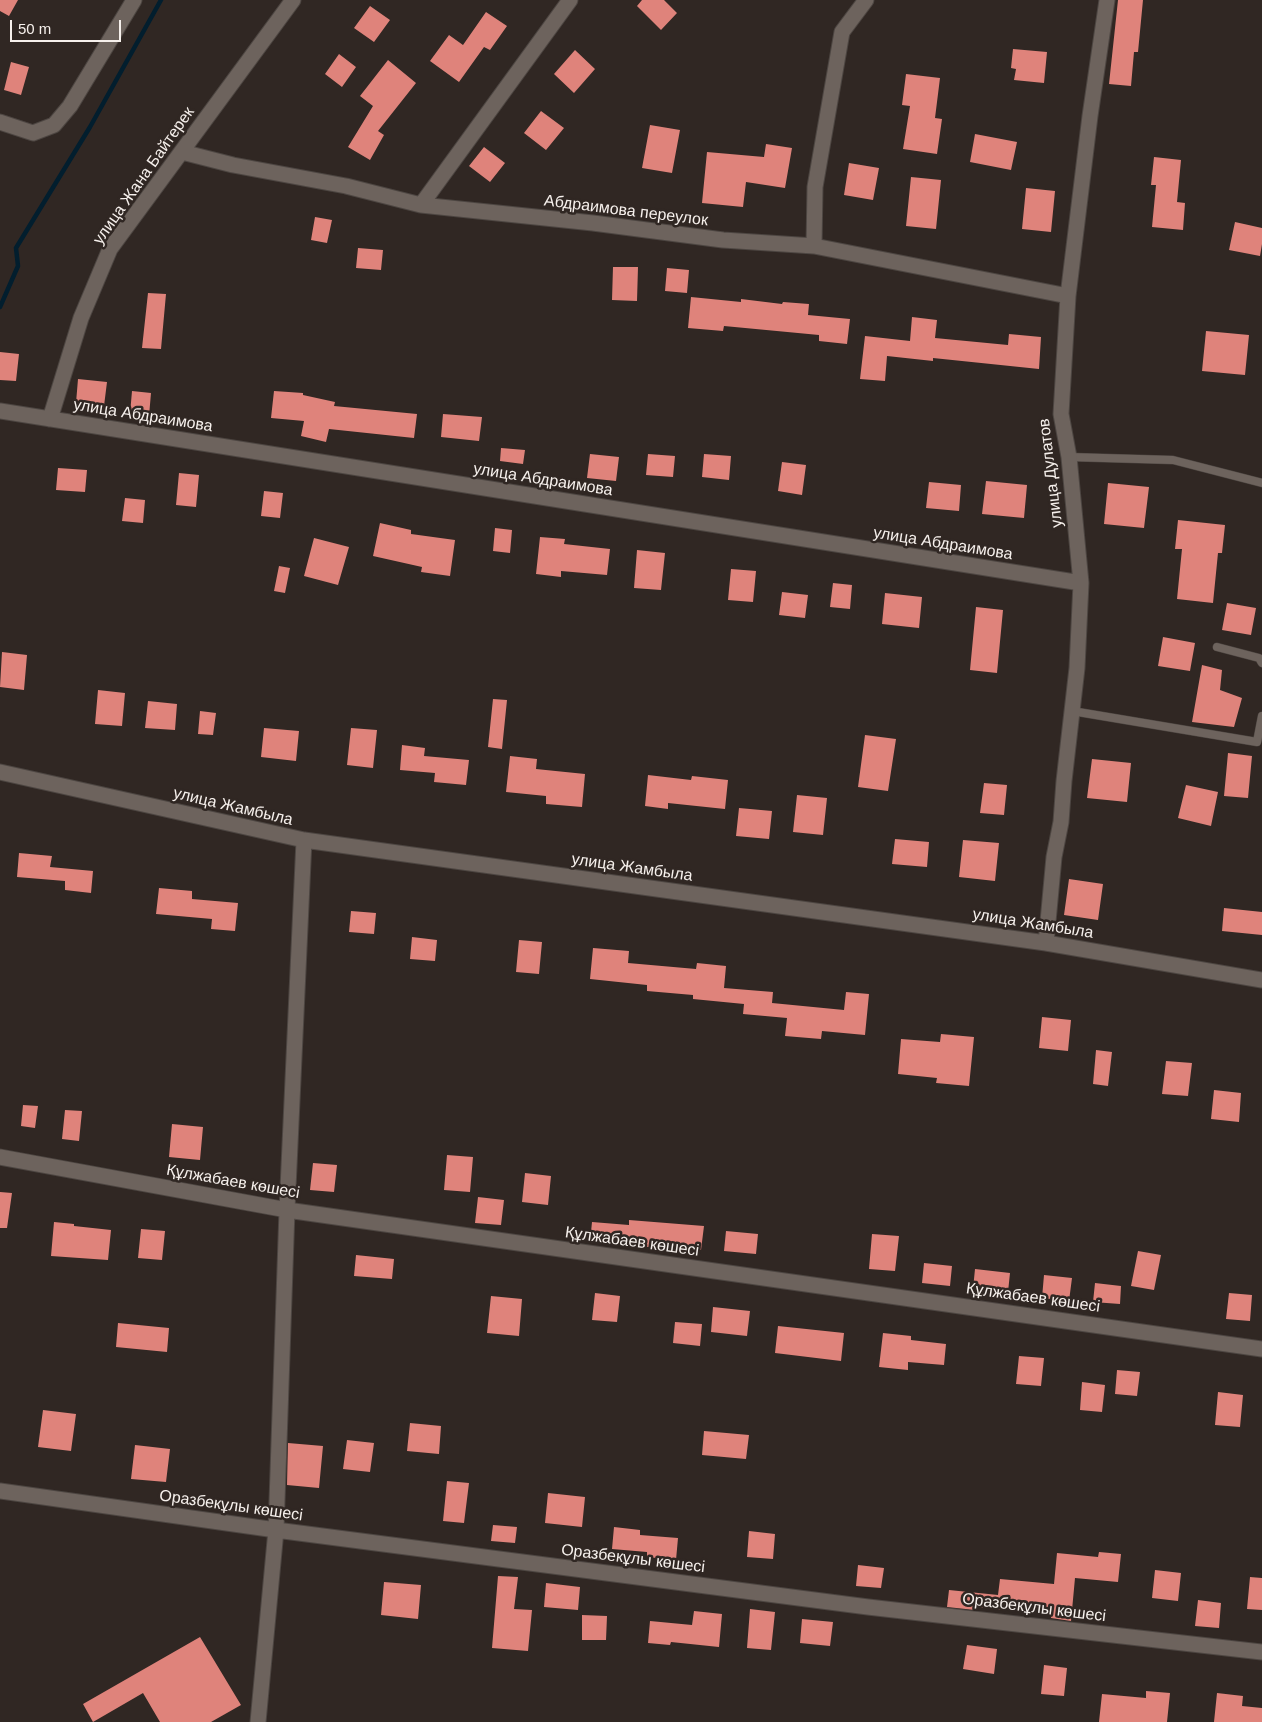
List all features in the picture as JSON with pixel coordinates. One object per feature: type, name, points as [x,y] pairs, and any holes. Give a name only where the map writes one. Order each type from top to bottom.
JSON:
[{"type":"street","points":[[0,122],[34,133],[54,125],[70,106],[134,0]]},
{"type":"street","name":"улица Жана Байтерек","points":[[50,419],[81,318],[110,250],[293,0]]},
{"type":"street","points":[[421,205],[570,0]]},
{"type":"street","points":[[814,246],[815,187],[842,32],[866,0]]},
{"type":"street","name":"улица Дулатов","points":[[1046,943],[1054,857],[1061,822],[1064,781],[1078,668],[1081,583],[1069,457],[1061,414],[1068,296],[1090,116],[1107,0]]},
{"type":"street","name":"Абдраимова переулок","points":[[182,152],[233,165],[346,186],[421,205],[592,223],[723,240],[814,246],[1068,296]]},
{"type":"street","name":"улица Абдраимова","points":[[0,412],[1081,583]]},
{"type":"street","name":"улица Жамбыла","points":[[0,772],[304,840],[1046,943],[1262,980]]},
{"type":"street","points":[[258,1722],[276,1530],[287,1210],[304,840]]},
{"type":"street","name":"Құлжабаев көшесі","points":[[0,1157],[287,1210],[1262,1348]]},
{"type":"street","name":"Оразбекұлы көшесі","points":[[0,1491],[276,1530],[868,1607],[1262,1652]]},
{"type":"lane","points":[[1069,457],[1173,460],[1262,483]]},
{"type":"lane","points":[[1217,647],[1259,658],[1262,663]]},
{"type":"lane","points":[[1072,711],[1257,742],[1262,716]]},
{"type":"building","points":[[0,0],[18,0],[9,16],[0,11]]},
{"type":"building","points":[[642,0],[664,0],[677,13],[661,30],[637,6]]},
{"type":"building","points":[[1118,0],[1143,0],[1138,52],[1134,52],[1131,86],[1109,84]]},
{"type":"building","points":[[370,6],[390,20],[374,42],[354,28]]},
{"type":"building","points":[[486,12],[507,26],[490,50],[484,47],[459,82],[430,61],[449,35],[463,45]]},
{"type":"building","points":[[1013,49],[1047,52],[1044,83],[1014,80],[1016,69],[1011,68]]},
{"type":"building","points":[[575,50],[595,69],[574,93],[554,74]]},
{"type":"building","points":[[339,54],[356,67],[342,87],[325,74]]},
{"type":"building","points":[[388,60],[416,83],[378,131],[384,135],[370,160],[348,147],[373,106],[360,96]]},
{"type":"building","points":[[11,62],[29,67],[21,95],[4,90]]},
{"type":"building","points":[[906,74],[940,78],[935,118],[942,119],[937,154],[903,149],[910,106],[902,105]]},
{"type":"building","points":[[541,111],[564,128],[546,150],[524,133]]},
{"type":"building","points":[[650,125],[680,130],[672,173],[642,168]]},
{"type":"building","points":[[975,134],[1017,142],[1011,170],[970,162]]},
{"type":"building","points":[[766,144],[792,148],[785,188],[746,182],[743,207],[702,203],[707,152],[764,157]]},
{"type":"building","points":[[484,147],[505,163],[490,182],[469,166]]},
{"type":"building","points":[[1154,157],[1181,160],[1177,202],[1185,203],[1183,230],[1152,227],[1156,185],[1151,185]]},
{"type":"building","points":[[849,163],[879,168],[873,200],[844,195]]},
{"type":"building","points":[[911,177],[941,180],[936,229],[906,226]]},
{"type":"building","points":[[1026,188],[1055,191],[1051,232],[1022,229]]},
{"type":"building","points":[[315,217],[332,220],[327,243],[311,240]]},
{"type":"building","points":[[1235,222],[1262,228],[1260,256],[1229,250]]},
{"type":"building","points":[[358,248],[383,250],[381,270],[356,268]]},
{"type":"building","points":[[613,267],[638,267],[637,301],[612,300]]},
{"type":"building","points":[[667,268],[689,270],[687,293],[665,291]]},
{"type":"building","points":[[148,293],[166,294],[161,349],[142,348]]},
{"type":"building","points":[[691,297],[741,302],[741,299],[782,304],[783,302],[809,304],[808,315],[850,319],[847,344],[819,341],[819,335],[724,326],[723,331],[688,328]]},
{"type":"building","points":[[912,317],[937,320],[935,338],[1008,345],[1009,334],[1041,337],[1039,369],[933,358],[933,361],[887,356],[885,381],[860,379],[865,336],[910,341]]},
{"type":"building","points":[[1206,331],[1249,335],[1245,375],[1202,371]]},
{"type":"building","points":[[0,352],[19,354],[16,381],[0,380]]},
{"type":"building","points":[[78,379],[107,382],[104,406],[76,403]]},
{"type":"building","points":[[132,391],[151,393],[149,416],[130,414]]},
{"type":"building","points":[[274,391],[303,393],[303,395],[335,402],[334,406],[417,414],[414,438],[329,429],[326,442],[301,436],[304,421],[271,418]]},
{"type":"building","points":[[443,414],[482,417],[479,441],[441,437]]},
{"type":"building","points":[[501,448],[525,450],[523,464],[500,461]]},
{"type":"building","points":[[590,454],[619,457],[616,481],[587,478]]},
{"type":"building","points":[[648,454],[675,456],[673,477],[646,475]]},
{"type":"building","points":[[704,454],[731,456],[729,480],[702,477]]},
{"type":"building","points":[[782,462],[806,465],[802,495],[778,491]]},
{"type":"building","points":[[58,468],[87,470],[85,492],[56,490]]},
{"type":"building","points":[[179,473],[199,475],[196,507],[176,505]]},
{"type":"building","points":[[986,481],[1027,485],[1024,518],[982,514]]},
{"type":"building","points":[[929,482],[961,485],[959,511],[926,508]]},
{"type":"building","points":[[1108,483],[1149,487],[1144,528],[1104,524]]},
{"type":"building","points":[[264,491],[283,493],[280,518],[261,516]]},
{"type":"building","points":[[125,498],[145,500],[143,523],[122,521]]},
{"type":"building","points":[[1178,520],[1225,525],[1222,553],[1218,553],[1213,603],[1177,599],[1182,549],[1175,549]]},
{"type":"building","points":[[380,523],[411,530],[411,534],[455,540],[450,576],[421,572],[422,567],[373,556]]},
{"type":"building","points":[[495,528],[512,530],[510,553],[493,551]]},
{"type":"building","points":[[540,537],[565,539],[564,544],[610,549],[607,575],[561,571],[561,577],[536,574]]},
{"type":"building","points":[[314,538],[349,547],[338,585],[304,576]]},
{"type":"building","points":[[637,550],[665,553],[661,590],[634,588]]},
{"type":"building","points":[[279,566],[290,568],[285,593],[274,591]]},
{"type":"building","points":[[731,569],[756,571],[753,602],[728,600]]},
{"type":"building","points":[[833,583],[852,585],[850,609],[830,607]]},
{"type":"building","points":[[782,592],[808,595],[805,618],[779,615]]},
{"type":"building","points":[[885,593],[922,597],[919,628],[882,624]]},
{"type":"building","points":[[1227,603],[1256,608],[1251,635],[1222,630]]},
{"type":"building","points":[[976,607],[1003,610],[997,673],[970,670]]},
{"type":"building","points":[[1163,637],[1195,643],[1190,671],[1158,666]]},
{"type":"building","points":[[2,652],[27,655],[24,690],[0,687]]},
{"type":"building","points":[[1202,665],[1222,670],[1220,690],[1242,698],[1234,727],[1192,722]]},
{"type":"building","points":[[98,690],[125,693],[122,726],[95,724]]},
{"type":"building","points":[[493,699],[507,700],[502,749],[488,747]]},
{"type":"building","points":[[148,701],[177,704],[175,730],[145,728]]},
{"type":"building","points":[[200,711],[216,713],[213,735],[198,734]]},
{"type":"building","points":[[264,728],[299,731],[296,761],[261,757]]},
{"type":"building","points":[[351,728],[377,730],[373,768],[347,765]]},
{"type":"building","points":[[865,735],[896,739],[888,791],[858,787]]},
{"type":"building","points":[[402,745],[425,748],[424,756],[469,760],[466,785],[434,782],[435,773],[400,770]]},
{"type":"building","points":[[1228,753],[1252,756],[1248,798],[1224,796]]},
{"type":"building","points":[[510,756],[537,759],[536,769],[585,774],[582,807],[546,804],[546,796],[506,792]]},
{"type":"building","points":[[1092,759],[1131,763],[1127,802],[1087,798]]},
{"type":"building","points":[[648,775],[691,780],[692,776],[728,780],[725,809],[668,803],[668,809],[645,806]]},
{"type":"building","points":[[984,783],[1007,785],[1004,815],[980,813]]},
{"type":"building","points":[[1186,785],[1218,792],[1211,826],[1178,818]]},
{"type":"building","points":[[797,795],[827,798],[823,835],[793,832]]},
{"type":"building","points":[[739,808],[772,811],[769,839],[736,836]]},
{"type":"building","points":[[895,839],[929,842],[927,867],[892,864]]},
{"type":"building","points":[[963,840],[999,843],[995,881],[959,877]]},
{"type":"building","points":[[19,853],[52,856],[50,867],[93,871],[91,893],[65,890],[65,881],[17,877]]},
{"type":"building","points":[[1069,879],[1103,884],[1098,920],[1064,915]]},
{"type":"building","points":[[159,888],[192,891],[192,899],[238,903],[235,931],[211,929],[212,919],[156,914]]},
{"type":"building","points":[[1224,908],[1262,912],[1262,935],[1222,931]]},
{"type":"building","points":[[351,911],[376,913],[374,934],[349,932]]},
{"type":"building","points":[[412,937],[437,940],[435,961],[410,959]]},
{"type":"building","points":[[519,940],[542,942],[539,974],[516,972]]},
{"type":"building","points":[[593,948],[629,951],[628,963],[696,969],[697,963],[726,966],[724,988],[773,992],[772,1003],[844,1010],[846,992],[869,994],[865,1035],[822,1031],[821,1039],[785,1036],[787,1018],[743,1014],[744,1004],[693,999],[693,995],[647,991],[647,985],[590,979]]},
{"type":"building","points":[[1042,1017],[1071,1020],[1068,1051],[1039,1048]]},
{"type":"building","points":[[941,1034],[974,1037],[969,1086],[936,1083],[937,1078],[898,1074],[901,1039],[940,1042]]},
{"type":"building","points":[[1096,1050],[1112,1052],[1108,1086],[1093,1084]]},
{"type":"building","points":[[1166,1061],[1192,1063],[1188,1096],[1162,1094]]},
{"type":"building","points":[[1214,1090],[1241,1093],[1239,1122],[1211,1119]]},
{"type":"building","points":[[23,1105],[38,1106],[35,1128],[21,1126]]},
{"type":"building","points":[[65,1110],[82,1111],[79,1141],[62,1139]]},
{"type":"building","points":[[172,1124],[203,1127],[200,1160],[169,1157]]},
{"type":"building","points":[[447,1155],[473,1157],[470,1192],[444,1190]]},
{"type":"building","points":[[313,1163],[337,1165],[334,1192],[310,1190]]},
{"type":"building","points":[[525,1173],[551,1176],[548,1205],[522,1202]]},
{"type":"building","points":[[0,1192],[12,1193],[7,1228],[0,1228]]},
{"type":"building","points":[[478,1197],[504,1200],[501,1225],[475,1223]]},
{"type":"building","points":[[629,1220],[704,1226],[701,1250],[590,1242],[592,1222],[629,1225]]},
{"type":"building","points":[[54,1222],[111,1230],[108,1260],[51,1256]]},
{"type":"building","points":[[141,1229],[165,1231],[162,1260],[138,1258]]},
{"type":"building","points":[[726,1231],[758,1234],[756,1254],[724,1251]]},
{"type":"building","points":[[872,1234],[899,1236],[895,1271],[869,1269]]},
{"type":"building","points":[[1138,1251],[1161,1255],[1154,1290],[1131,1286]]},
{"type":"building","points":[[356,1255],[394,1259],[392,1279],[354,1276]]},
{"type":"building","points":[[924,1263],[952,1266],[950,1286],[922,1283]]},
{"type":"building","points":[[975,1269],[1010,1273],[1008,1292],[973,1289]]},
{"type":"building","points":[[1044,1275],[1072,1278],[1069,1301],[1042,1298]]},
{"type":"building","points":[[1095,1283],[1121,1286],[1120,1304],[1093,1302]]},
{"type":"building","points":[[595,1293],[620,1296],[617,1322],[592,1320]]},
{"type":"building","points":[[1229,1293],[1252,1295],[1250,1321],[1226,1319]]},
{"type":"building","points":[[491,1296],[522,1299],[519,1336],[487,1333]]},
{"type":"building","points":[[713,1307],[750,1311],[747,1336],[711,1332]]},
{"type":"building","points":[[675,1322],[702,1324],[700,1346],[673,1343]]},
{"type":"building","points":[[118,1323],[169,1328],[167,1352],[116,1347]]},
{"type":"building","points":[[778,1326],[844,1333],[841,1361],[775,1353]]},
{"type":"building","points":[[883,1333],[911,1336],[911,1340],[946,1344],[944,1365],[908,1362],[908,1370],[879,1367]]},
{"type":"building","points":[[1019,1356],[1044,1358],[1041,1386],[1016,1384]]},
{"type":"building","points":[[1117,1370],[1140,1372],[1137,1396],[1115,1394]]},
{"type":"building","points":[[1082,1382],[1105,1385],[1102,1412],[1080,1410]]},
{"type":"building","points":[[1218,1392],[1243,1395],[1240,1427],[1215,1425]]},
{"type":"building","points":[[43,1410],[76,1414],[71,1451],[38,1447]]},
{"type":"building","points":[[410,1423],[441,1426],[439,1454],[407,1451]]},
{"type":"building","points":[[704,1431],[749,1435],[746,1459],[702,1455]]},
{"type":"building","points":[[347,1440],[374,1443],[370,1472],[343,1469]]},
{"type":"building","points":[[288,1443],[323,1446],[319,1488],[287,1485]]},
{"type":"building","points":[[135,1445],[170,1449],[166,1482],[131,1479]]},
{"type":"building","points":[[447,1481],[469,1483],[464,1523],[443,1521]]},
{"type":"building","points":[[548,1493],[585,1497],[582,1527],[545,1523]]},
{"type":"building","points":[[493,1525],[517,1527],[515,1543],[491,1541]]},
{"type":"building","points":[[614,1527],[640,1530],[640,1535],[678,1538],[676,1560],[647,1557],[647,1552],[612,1549]]},
{"type":"building","points":[[749,1531],[775,1534],[773,1559],[747,1557]]},
{"type":"building","points":[[1099,1552],[1121,1554],[1118,1582],[1075,1578],[1071,1621],[1051,1618],[1051,1614],[975,1607],[975,1610],[947,1607],[949,1590],[998,1595],[1000,1579],[1054,1584],[1057,1553],[1098,1557]]},
{"type":"building","points":[[858,1565],[884,1568],[881,1588],[856,1586]]},
{"type":"building","points":[[1155,1570],[1181,1573],[1178,1601],[1152,1598]]},
{"type":"building","points":[[498,1576],[518,1577],[514,1609],[532,1610],[528,1651],[492,1648]]},
{"type":"building","points":[[1250,1577],[1262,1578],[1262,1610],[1247,1609]]},
{"type":"building","points":[[384,1582],[421,1585],[418,1619],[381,1615]]},
{"type":"building","points":[[546,1583],[580,1587],[578,1610],[544,1607]]},
{"type":"building","points":[[1198,1600],[1221,1603],[1219,1628],[1195,1626]]},
{"type":"building","points":[[750,1609],[775,1612],[771,1650],[747,1648]]},
{"type":"building","points":[[694,1611],[722,1614],[719,1647],[671,1642],[670,1645],[648,1643],[650,1621],[692,1625]]},
{"type":"building","points":[[582,1615],[607,1616],[606,1640],[582,1640]]},
{"type":"building","points":[[802,1619],[833,1622],[830,1646],[800,1643]]},
{"type":"building","points":[[200,1637],[241,1705],[211,1722],[160,1722],[143,1693],[93,1722],[83,1704]]},
{"type":"building","points":[[967,1645],[997,1649],[994,1674],[963,1669]]},
{"type":"building","points":[[1044,1665],[1067,1668],[1064,1696],[1041,1694]]},
{"type":"building","points":[[1146,1691],[1170,1693],[1167,1722],[1099,1722],[1102,1694],[1146,1698]]},
{"type":"building","points":[[1217,1693],[1243,1696],[1242,1706],[1262,1708],[1262,1722],[1214,1722]]},
{"type":"waterway","points":[[0,307],[18,266],[16,248],[90,127],[161,0]]}]
